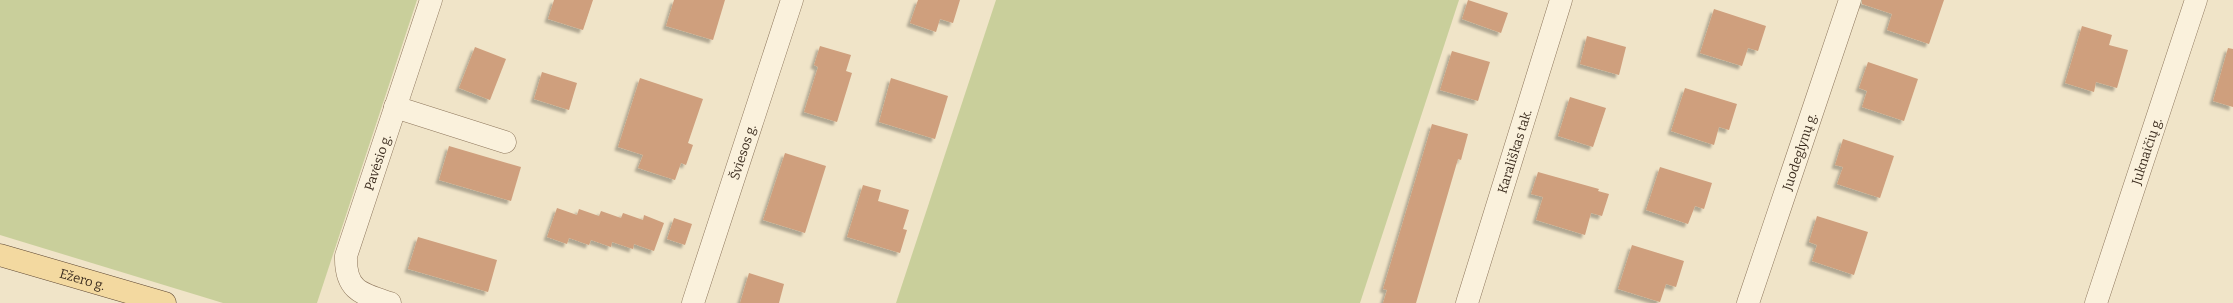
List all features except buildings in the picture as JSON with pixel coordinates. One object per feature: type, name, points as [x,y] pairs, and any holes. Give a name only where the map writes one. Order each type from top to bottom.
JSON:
[{"type":"main road","name":"Ežero g.","points":[[0,255],[165,303]]},
{"type":"street","name":"Pavėsio g.","points":[[390,303],[357,291],[351,284],[346,267],[347,250],[431,0]]},
{"type":"street","name":"Šviesos g.","points":[[693,303],[792,0]]},
{"type":"street","name":"Karališkas tak.","points":[[1467,303],[1560,0]]},
{"type":"street","name":"Juodeglynų g.","points":[[1748,303],[1850,0]]},
{"type":"street","name":"Juknaičių g.","points":[[2096,303],[2196,0]]},
{"type":"street","points":[[395,107],[505,142]]},
{"type":"green space","points":[[0,0],[417,0],[317,303],[223,303],[0,235]]},
{"type":"green space","points":[[996,0],[1459,0],[1360,303],[896,303]]}]
